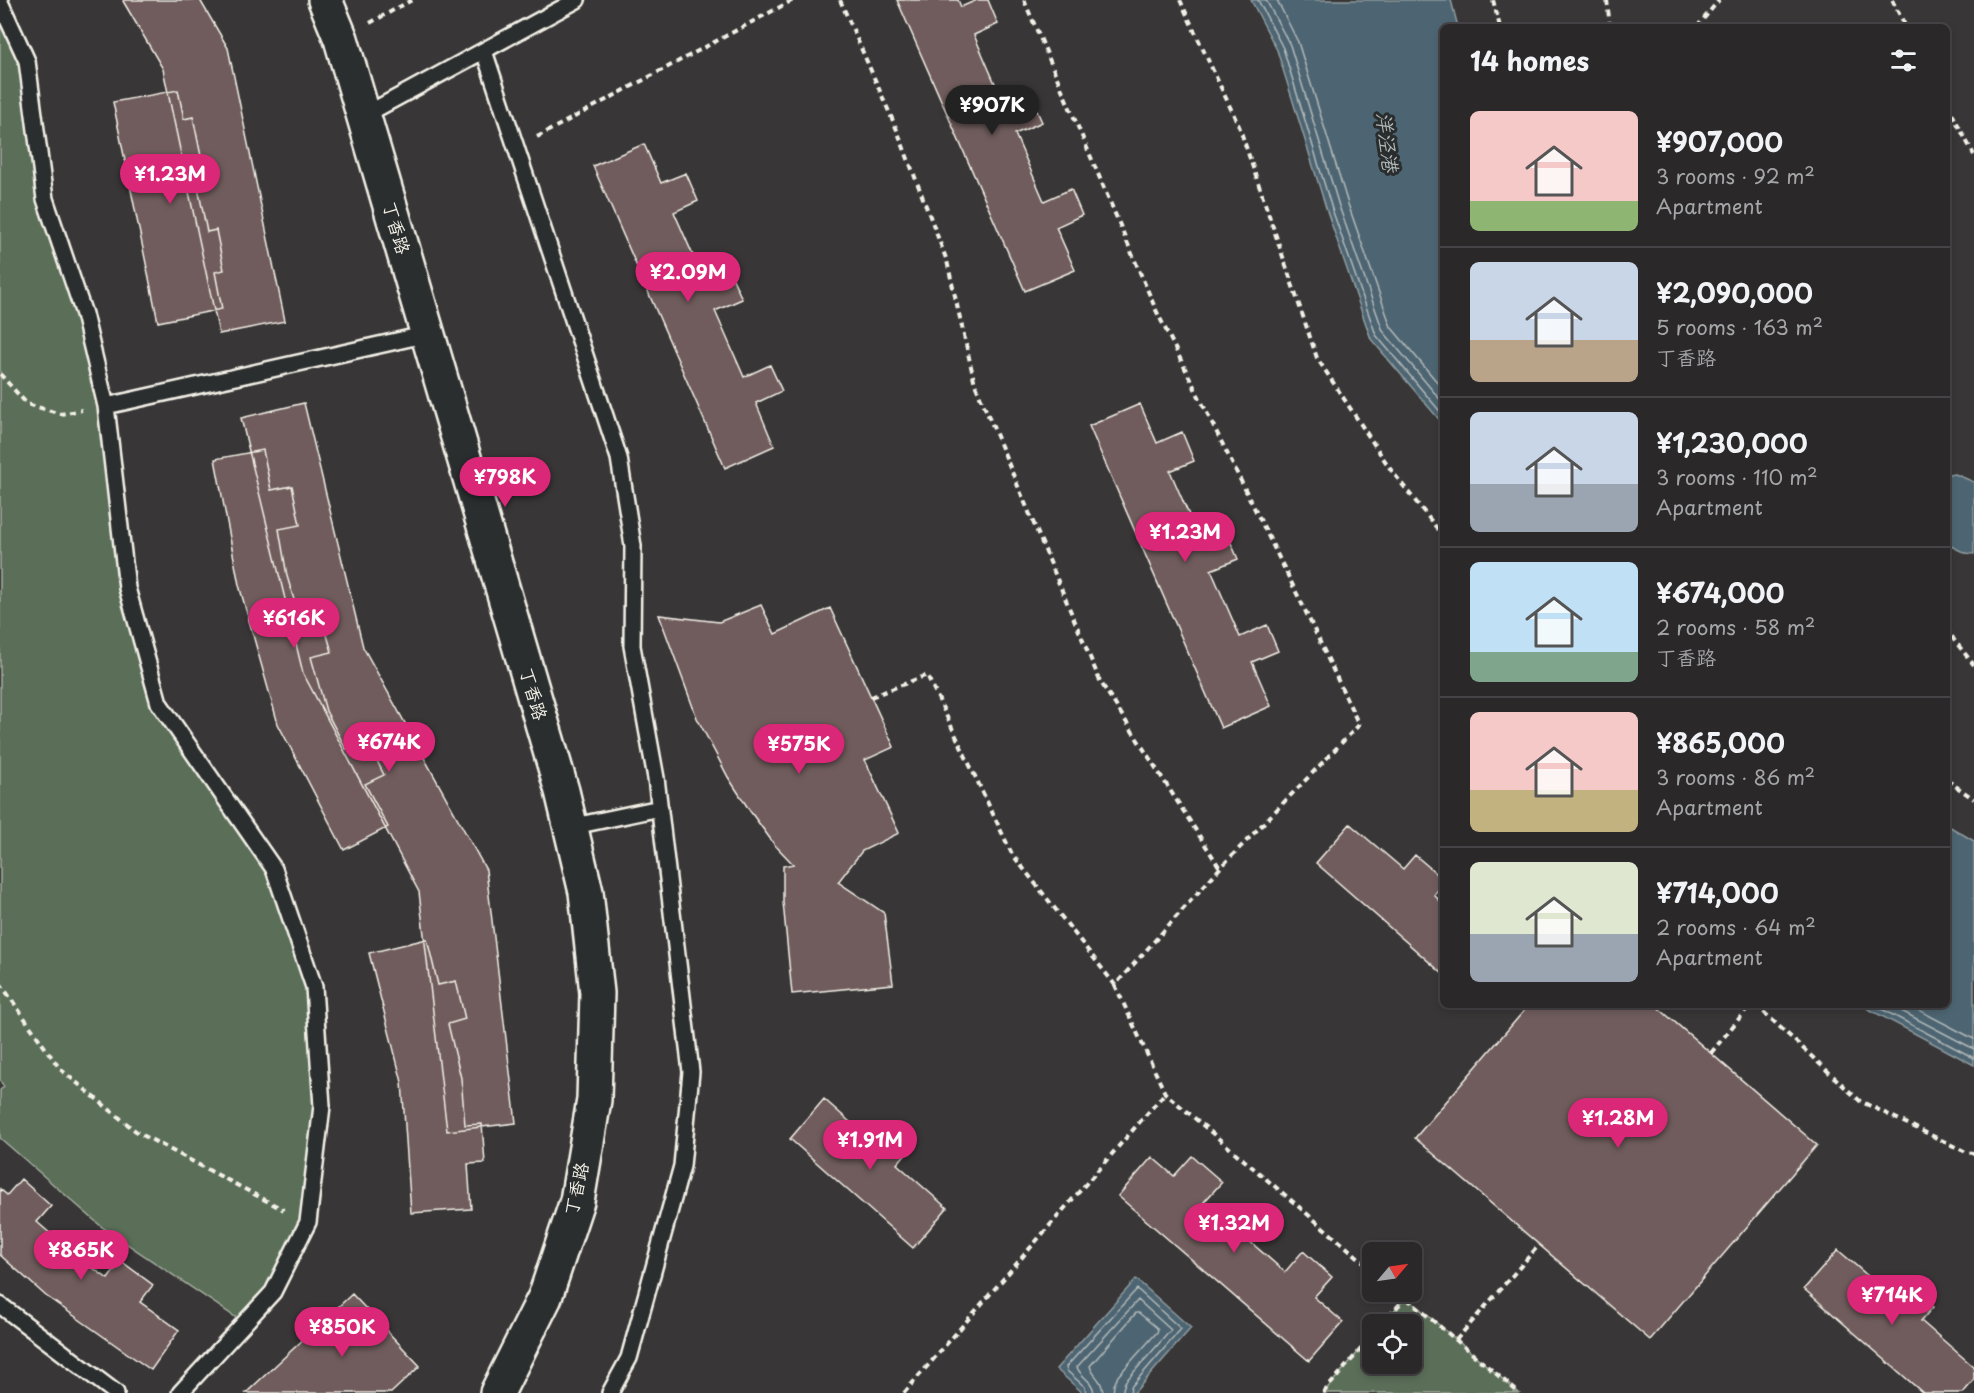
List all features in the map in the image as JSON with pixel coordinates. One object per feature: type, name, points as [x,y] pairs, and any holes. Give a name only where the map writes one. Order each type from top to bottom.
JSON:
[{"type":"street","name":"丁香路","points":[[325,0],[341,39],[562,790],[586,892],[597,993],[594,1100],[577,1201],[546,1297],[497,1393]]},
{"type":"lane","points":[[363,116],[577,0]]},
{"type":"lane","points":[[0,2],[27,61],[45,200],[84,314],[106,406],[127,588],[159,703],[274,869],[314,987],[322,1106],[308,1222],[273,1292],[180,1393]]},
{"type":"lane","points":[[484,51],[619,458],[633,546],[632,646],[656,778],[691,1072],[682,1166],[629,1358],[609,1393]]},
{"type":"lane","points":[[106,406],[428,334]]},
{"type":"lane","points":[[570,827],[660,808]]},
{"type":"lane","points":[[0,1305],[116,1393]]},
{"type":"path","points":[[341,39],[412,0]]},
{"type":"path","points":[[516,148],[793,0]]},
{"type":"path","points":[[840,0],[897,130],[947,261],[975,384],[1100,681],[1220,868]]},
{"type":"path","points":[[1024,0],[1156,310],[1303,606],[1359,725],[1220,868],[1115,985]]},
{"type":"path","points":[[1180,0],[1239,126],[1317,358],[1391,470],[1440,532]]},
{"type":"path","points":[[1493,0],[1499,24]]},
{"type":"path","points":[[1607,0],[1610,24]]},
{"type":"path","points":[[1699,24],[1719,0]]},
{"type":"path","points":[[1892,0],[1904,24]]},
{"type":"path","points":[[1950,110],[1974,155]]},
{"type":"path","points":[[0,374],[27,404],[61,414],[106,406]]},
{"type":"path","points":[[1950,633],[1974,665]]},
{"type":"path","points":[[871,697],[927,675],[1012,855],[1115,985],[1165,1093],[1362,1260]]},
{"type":"path","points":[[1950,782],[1974,799]]},
{"type":"path","points":[[0,983],[60,1069],[137,1132],[308,1222]]},
{"type":"path","points":[[1711,1053],[1747,1008]]},
{"type":"path","points":[[1759,1008],[1860,1101],[1966,1152],[1974,1153]]},
{"type":"path","points":[[904,1393],[1165,1093]]},
{"type":"path","points":[[1456,1340],[1539,1245]]},
{"type":"path","points":[[1391,1314],[1402,1302]]},
{"type":"path","points":[[1411,1302],[1519,1393]]},
{"type":"path","points":[[1323,1393],[1362,1348]]},
{"type":"green space","points":[[0,2],[27,61],[45,199],[106,406],[127,588],[159,703],[274,869],[314,987],[322,1106],[308,1222],[273,1292],[244,1323],[102,1227],[0,1138],[0,1090],[4,1087],[0,1080]]},
{"type":"green space","points":[[1402,1302],[1412,1302],[1519,1393],[1323,1393],[1362,1348],[1362,1374],[1422,1374],[1422,1314],[1391,1314]]},
{"type":"water","name":"洋泾港","points":[[1251,0],[1451,0],[1457,24],[1440,24],[1440,420],[1371,339],[1327,211],[1277,50]]},
{"type":"water","points":[[1955,474],[1974,482],[1974,554],[1965,553],[1950,546],[1950,475]]},
{"type":"water","points":[[1950,827],[1974,841],[1974,1065],[1867,1008],[1950,1008]]},
{"type":"water","points":[[1136,1279],[1191,1328],[1134,1393],[1083,1393],[1056,1369]]},
{"type":"building","points":[[124,0],[200,0],[228,48],[285,321],[219,334],[163,69]]},
{"type":"building","points":[[897,0],[958,0],[961,7],[977,0],[988,0],[998,24],[974,35],[1003,102],[1028,91],[1042,122],[1015,134],[1044,201],[1071,189],[1082,215],[1056,227],[1075,270],[1025,291]]},
{"type":"building","points":[[178,90],[184,119],[193,117],[201,156],[192,158],[207,232],[216,230],[224,270],[215,272],[222,309],[158,322],[113,102]]},
{"type":"building","points":[[644,144],[661,183],[686,173],[698,201],[674,212],[703,278],[728,268],[742,299],[715,311],[744,377],[770,365],[782,391],[756,403],[774,446],[725,468],[593,166]]},
{"type":"building","points":[[304,403],[363,647],[486,870],[516,1123],[447,1131],[419,892],[303,673],[241,418]]},
{"type":"building","points":[[1140,404],[1157,443],[1182,432],[1194,461],[1170,471],[1199,538],[1224,527],[1238,559],[1211,570],[1240,637],[1267,625],[1278,651],[1252,662],[1271,706],[1221,728],[1089,426]]},
{"type":"building","points":[[263,450],[271,490],[292,486],[300,525],[279,529],[287,576],[300,620],[321,615],[332,652],[311,657],[326,711],[346,749],[366,739],[384,775],[365,784],[388,827],[344,850],[278,724],[239,585],[215,459]]},
{"type":"building","points":[[761,605],[775,634],[830,608],[894,747],[865,760],[899,833],[862,851],[838,882],[884,913],[893,984],[792,994],[783,902],[783,866],[793,864],[774,844],[728,777],[697,718],[659,615],[719,622]]},
{"type":"building","points":[[1350,824],[1403,869],[1415,855],[1440,876],[1440,888],[1434,895],[1440,901],[1440,971],[1316,863]]},
{"type":"building","points":[[427,939],[438,985],[456,981],[465,1019],[448,1024],[461,1078],[465,1125],[482,1124],[485,1163],[468,1164],[471,1209],[411,1213],[402,1082],[369,953]]},
{"type":"building","points":[[1526,1008],[1658,1008],[1817,1145],[1650,1340],[1415,1138]]},
{"type":"building","points":[[824,1099],[876,1145],[891,1127],[913,1145],[897,1164],[947,1208],[913,1248],[790,1139]]},
{"type":"building","points":[[1192,1156],[1222,1182],[1204,1202],[1285,1272],[1303,1251],[1332,1277],[1314,1297],[1343,1322],[1309,1361],[1118,1196],[1152,1157],[1174,1176]]},
{"type":"building","points":[[21,1179],[51,1206],[37,1222],[75,1255],[108,1279],[121,1261],[153,1285],[140,1302],[179,1330],[151,1370],[46,1296],[0,1255],[0,1189],[7,1195]]},
{"type":"building","points":[[1838,1250],[1891,1296],[1903,1281],[1933,1307],[1921,1321],[1974,1367],[1974,1380],[1963,1393],[1923,1393],[1804,1289]]},
{"type":"building","points":[[352,1294],[420,1366],[391,1393],[246,1393]]}]
